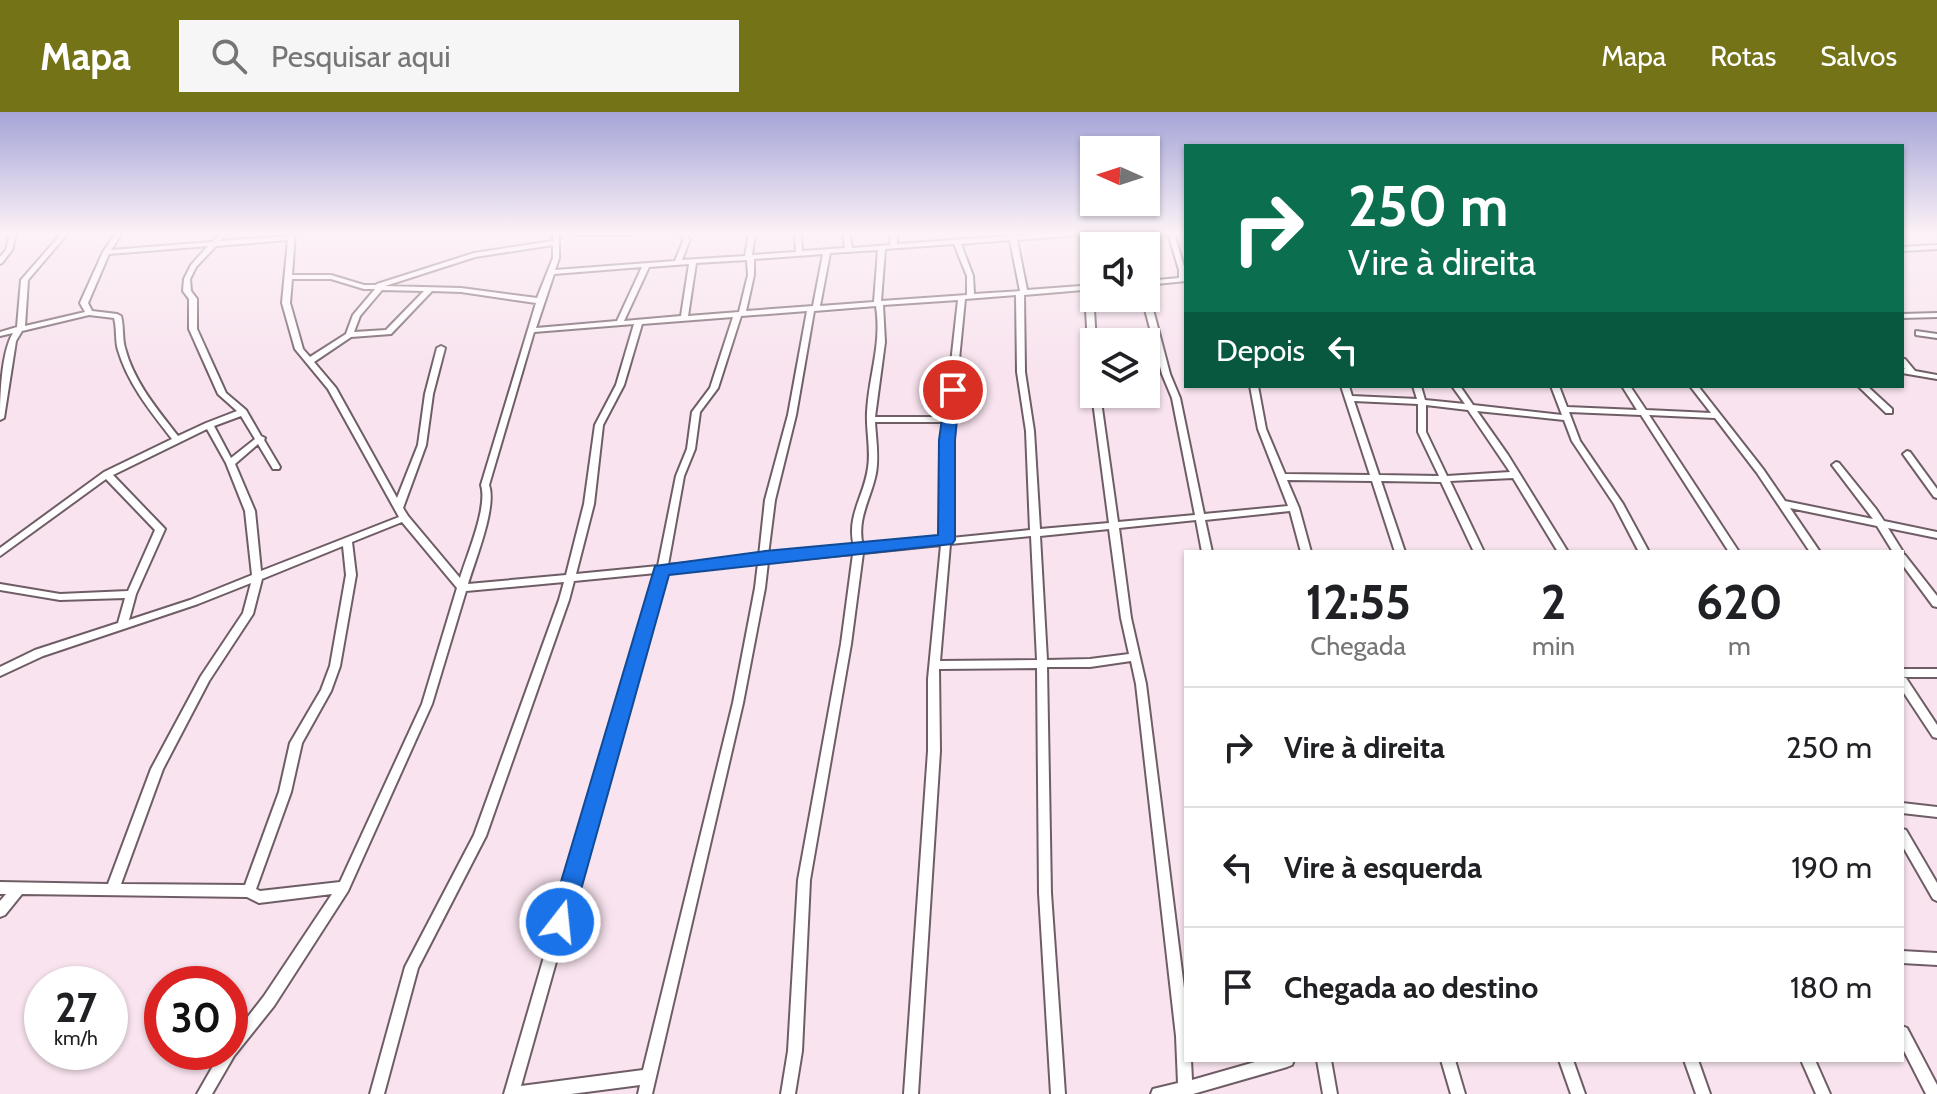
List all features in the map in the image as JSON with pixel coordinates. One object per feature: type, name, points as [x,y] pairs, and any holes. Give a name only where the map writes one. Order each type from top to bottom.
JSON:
[{"type":"street","points":[[0,418],[12,341],[21,327],[26,279]]},
{"type":"street","points":[[89,313],[84,303],[94,279]]},
{"type":"street","points":[[187,279],[187,291],[193,299],[192,320],[210,373],[222,394],[243,412],[276,467]]},
{"type":"street","points":[[289,279],[286,303],[299,349],[332,388],[401,513],[463,588]]},
{"type":"street","points":[[339,279],[377,288],[519,296],[540,301]]},
{"type":"street","points":[[349,335],[357,315],[377,288],[398,279]]},
{"type":"street","points":[[248,1028],[344,887],[427,704],[484,516],[488,494],[485,485],[548,279]]},
{"type":"street","points":[[620,323],[641,279]]},
{"type":"street","points":[[684,318],[690,279]]},
{"type":"street","points":[[649,1077],[512,1094],[662,570],[680,476],[691,449],[696,412],[714,388],[750,279]]},
{"type":"street","points":[[645,1094],[738,703],[765,556],[770,500],[792,415],[821,279]]},
{"type":"street","points":[[788,1094],[795,1051],[804,880],[846,644],[859,548],[854,534],[855,519],[863,504],[873,467],[871,420],[882,359],[878,303],[880,279]]},
{"type":"street","points":[[911,1094],[934,751],[933,687],[946,540],[949,419],[970,279]]},
{"type":"street","points":[[1020,279],[1021,372],[1030,431],[1042,662],[1045,893],[1058,1094]]},
{"type":"street","points":[[1160,282],[1184,280]]},
{"type":"street","points":[[519,296],[546,284]]},
{"type":"street","points":[[533,330],[1080,288]]},
{"type":"street","points":[[310,361],[349,335],[388,332],[430,289]]},
{"type":"street","points":[[1150,312],[1166,374],[1176,398],[1207,550]]},
{"type":"street","points":[[0,334],[89,313],[117,316],[120,320],[121,346],[140,392],[176,439]]},
{"type":"street","points":[[1904,316],[1937,315]]},
{"type":"street","points":[[377,1094],[412,967],[480,836],[570,578],[589,504],[599,425],[620,385],[639,321]]},
{"type":"street","points":[[1919,333],[1937,336]]},
{"type":"street","points":[[0,672],[39,653],[257,578],[347,541],[401,513],[422,445],[429,394],[441,348]]},
{"type":"street","points":[[1904,363],[1913,373]]},
{"type":"street","points":[[1904,371],[1937,377]]},
{"type":"street","points":[[1254,388],[1262,429],[1294,508],[1305,550]]},
{"type":"street","points":[[1346,388],[1399,550]]},
{"type":"street","points":[[1418,388],[1422,402],[1422,432],[1478,550]]},
{"type":"street","points":[[1457,388],[1562,550]]},
{"type":"street","points":[[1556,388],[1576,441],[1618,504],[1643,550]]},
{"type":"street","points":[[1627,388],[1733,550]]},
{"type":"street","points":[[1696,388],[1814,550]]},
{"type":"street","points":[[1864,388],[1889,411]]},
{"type":"street","points":[[1349,398],[1566,414],[1717,416]]},
{"type":"street","points":[[1098,408],[1133,657],[1141,684],[1184,1055]]},
{"type":"street","points":[[0,553],[107,474],[176,439],[243,412]]},
{"type":"street","points":[[871,420],[949,419]]},
{"type":"street","points":[[112,890],[157,769],[205,679],[248,614],[257,578],[253,523],[230,463],[209,425]]},
{"type":"street","points":[[230,463],[261,438]]},
{"type":"street","points":[[1907,454],[1937,495]]},
{"type":"street","points":[[1836,465],[1882,524],[1897,550]]},
{"type":"street","points":[[107,474],[160,529],[131,594],[123,624]]},
{"type":"street","points":[[1281,477],[1442,479],[1514,475]]},
{"type":"street","points":[[1781,503],[1937,535]]},
{"type":"street","points":[[463,588],[662,570],[765,556],[1294,508]]},
{"type":"street","points":[[249,891],[285,792],[296,743],[326,691],[335,666],[351,575],[347,541]]},
{"type":"street","points":[[1904,560],[1937,603]]},
{"type":"street","points":[[0,587],[60,597],[131,594]]},
{"type":"street","points":[[936,665],[1090,663],[1133,657]]},
{"type":"street","points":[[1904,673],[1937,673]]},
{"type":"street","points":[[1904,684],[1937,734]]},
{"type":"street","points":[[1904,808],[1937,812]]},
{"type":"street","points":[[1904,837],[1937,895]]},
{"type":"street","points":[[0,888],[249,891],[259,897],[344,887]]},
{"type":"street","points":[[0,911],[18,889]]},
{"type":"street","points":[[1904,957],[1937,959]]},
{"type":"street","points":[[1904,1036],[1930,1074],[1934,1094]]},
{"type":"street","points":[[1184,1062],[1186,1092]]},
{"type":"street","points":[[1158,1094],[1186,1092],[1281,1062]]},
{"type":"street","points":[[1324,1062],[1330,1094]]},
{"type":"street","points":[[1449,1062],[1458,1094]]},
{"type":"street","points":[[1567,1062],[1578,1094]]},
{"type":"street","points":[[1692,1062],[1703,1094]]},
{"type":"street","points":[[1809,1062],[1823,1094]]},
{"type":"street","points":[[204,1094],[219,1070]]},
{"type":"route","points":[[560,922],[662,570],[765,556],[946,540],[947,440],[953,390]]}]
